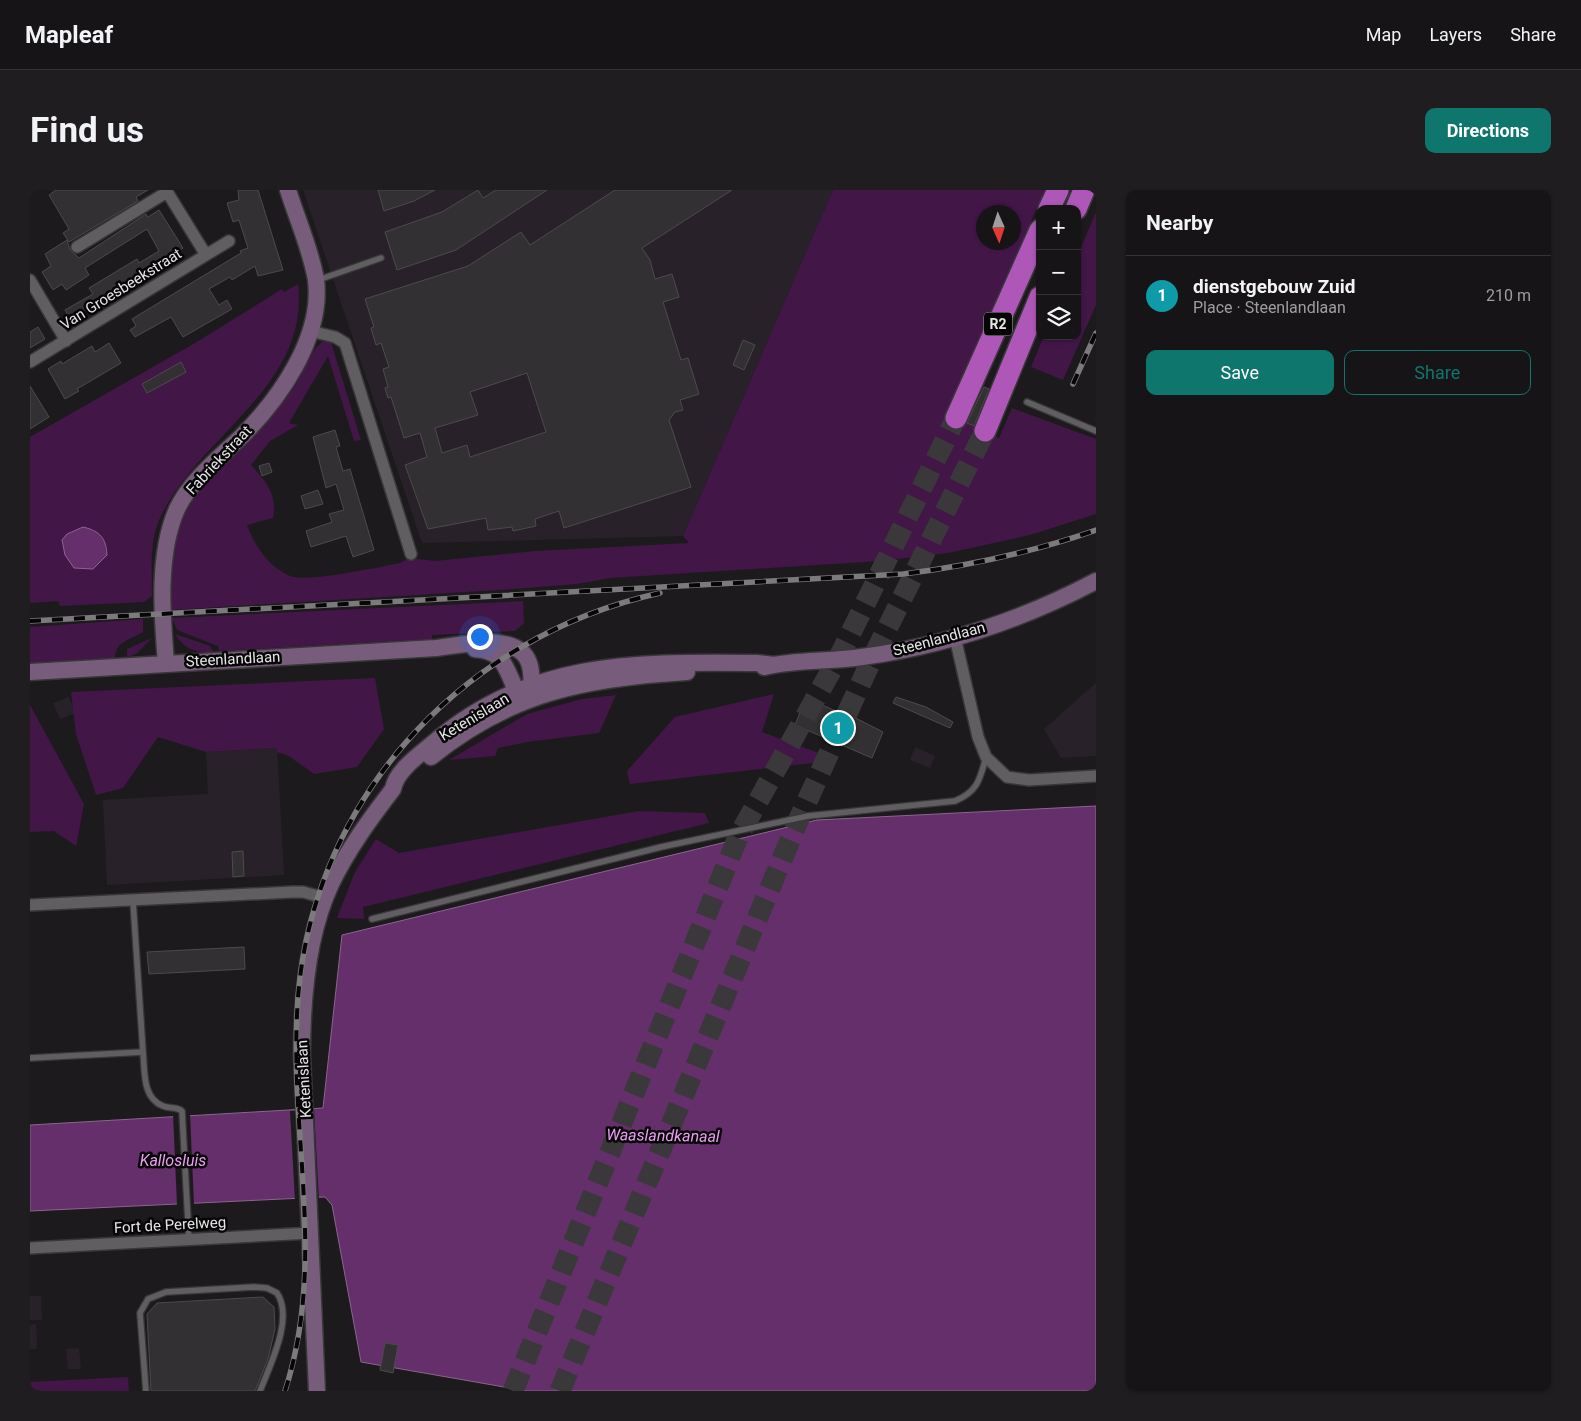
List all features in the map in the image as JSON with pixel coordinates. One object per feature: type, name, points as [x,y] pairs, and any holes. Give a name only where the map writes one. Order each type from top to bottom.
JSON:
[{"type":"highway","points":[[1051,205],[1058,190]]},
{"type":"highway","points":[[1078,205],[1084,190]]},
{"type":"highway","name":"R2","points":[[956,418],[1036,239]]},
{"type":"highway","name":"R2","points":[[985,431],[1036,307]]},
{"type":"main road","name":"Fabriekstraat","points":[[166,663],[163,573],[169,532],[178,508],[194,483],[271,405],[290,378],[310,330],[316,308],[316,280],[288,190]]},
{"type":"main road","name":"Steenlandlaan","points":[[523,693],[553,690],[598,680],[757,669],[774,665],[861,657],[908,649],[955,637],[1018,616],[1096,581]]},
{"type":"main road","name":"Steenlandlaan","points":[[30,672],[436,648],[491,642],[506,643],[520,651],[529,661],[523,693]]},
{"type":"main road","name":"Steenlandlaan","points":[[436,648],[490,650],[504,663],[523,693]]},
{"type":"main road","name":"Ketenislaan","points":[[317,1391],[306,1110],[302,1055],[304,992],[312,944],[325,898],[347,853],[393,789],[394,782],[415,758],[442,734],[475,713],[523,693]]},
{"type":"street","points":[[77,247],[167,191],[206,255]]},
{"type":"street","name":"Van Groesbeekstraat","points":[[30,362],[229,241]]},
{"type":"street","points":[[30,280],[66,341]]},
{"type":"street","points":[[310,330],[335,337],[345,343],[411,554]]},
{"type":"street","points":[[955,637],[978,737],[986,757],[1007,777],[1029,780],[1096,776]]},
{"type":"street","points":[[30,906],[298,892],[325,898]]},
{"type":"street","name":"Fort de Perelweg","points":[[30,1248],[311,1233]]},
{"type":"lane","points":[[316,280],[381,258]]},
{"type":"lane","points":[[1027,402],[1096,432]]},
{"type":"lane","points":[[372,919],[661,847],[808,816],[955,800],[969,795],[981,778],[986,757]]},
{"type":"lane","points":[[133,901],[146,1087],[150,1096],[164,1107],[173,1107],[182,1111],[189,1240]]},
{"type":"lane","points":[[30,1058],[143,1052]]},
{"type":"lane","points":[[146,1391],[140,1313],[148,1299],[166,1292],[254,1287],[267,1288],[277,1293],[282,1307],[280,1337],[260,1391]]},
{"type":"shaded area","points":[[303,190],[833,190],[683,536],[422,543]]},
{"type":"shaded area","points":[[833,190],[1045,190],[1038,205],[1036,205],[1036,210],[1021,244],[1021,205],[976,205],[976,250],[1018,250],[946,413],[999,438],[1012,408],[1096,439],[1096,514],[1030,535],[948,553],[880,561],[610,578],[577,584],[513,589],[172,610],[171,559],[176,534],[187,510],[208,477],[271,416],[294,388],[315,349],[322,342],[331,342],[361,440],[354,441],[328,356],[289,423],[298,425],[270,441],[251,465],[270,489],[274,510],[273,518],[247,525],[263,555],[282,572],[299,578],[344,574],[400,563],[409,558],[435,561],[536,551],[689,543],[683,536]]},
{"type":"shaded area","points":[[1096,212],[1096,305],[1081,339],[1081,250]]},
{"type":"shaded area","points":[[298,284],[297,320],[287,352],[270,381],[178,488],[160,518],[156,527],[153,546],[152,596],[144,602],[60,606],[58,601],[30,603],[30,437],[195,343],[282,289],[284,292]]},
{"type":"shaded area","points":[[1042,340],[1081,340],[1063,380],[1031,367]]},
{"type":"shaded area","points":[[523,601],[524,623],[515,631],[432,635],[432,639],[219,651],[218,646],[177,630],[172,618]]},
{"type":"shaded area","points":[[143,619],[143,632],[121,645],[115,658],[30,664],[30,627]]},
{"type":"shaded area","points":[[175,634],[210,646],[213,652],[201,652],[186,647]]},
{"type":"shaded area","points":[[152,638],[136,654],[127,657],[127,649]]},
{"type":"shaded area","points":[[375,678],[384,729],[357,767],[314,774],[289,756],[277,752],[277,748],[206,752],[158,737],[123,788],[96,795],[76,734],[71,692]]},
{"type":"shaded area","points":[[1096,683],[1096,756],[1061,758],[1044,729]]},
{"type":"shaded area","points":[[774,694],[762,732],[838,760],[630,784],[627,771],[675,717]]},
{"type":"shaded area","points":[[616,695],[599,733],[527,742],[498,748],[495,756],[449,760],[527,714],[582,699]]},
{"type":"shaded area","points":[[69,697],[75,713],[60,719],[53,703]]},
{"type":"shaded area","points":[[30,705],[84,804],[76,846],[54,831],[30,832]]},
{"type":"shaded area","points":[[915,747],[935,756],[930,768],[910,760]]},
{"type":"shaded area","points":[[277,748],[284,875],[107,885],[103,800],[208,794],[206,752]]},
{"type":"shaded area","points":[[639,811],[705,813],[709,823],[363,907],[364,919],[337,918],[355,872],[376,839],[399,853]]},
{"type":"shaded area","points":[[30,1296],[41,1296],[42,1320],[30,1320]]},
{"type":"shaded area","points":[[36,1324],[37,1349],[30,1349],[30,1325]]},
{"type":"shaded area","points":[[79,1348],[81,1369],[68,1369],[66,1349]]},
{"type":"shaded area","points":[[128,1377],[129,1391],[30,1391],[30,1382]]},
{"type":"water","points":[[83,527],[98,533],[105,544],[107,555],[93,569],[74,568],[65,555],[62,540],[67,534]]},
{"type":"water","points":[[1096,806],[1096,1391],[527,1391],[361,1362],[332,1205],[325,1197],[30,1211],[30,1125],[323,1108],[342,935],[817,820]]},
{"type":"pier","points":[[314,1110],[319,1200],[295,1201],[290,1111]]},
{"type":"pier","points":[[173,1114],[190,1114],[194,1205],[177,1205]]},
{"type":"building","points":[[56,190],[148,190],[136,197],[138,201],[69,242],[63,233],[69,229],[49,195]]},
{"type":"building","points":[[238,190],[258,190],[283,270],[258,276],[255,266],[232,280],[230,277],[209,289],[219,305],[227,300],[232,309],[183,337],[171,317],[135,337],[130,330],[136,326],[132,319],[241,253],[240,251],[248,248],[239,220],[233,222],[227,203],[239,200]]},
{"type":"building","points":[[378,190],[435,190],[414,201],[384,211]]},
{"type":"building","points":[[478,190],[483,198],[496,190],[547,190],[456,250],[397,270],[385,232],[442,212]]},
{"type":"building","points":[[615,190],[732,190],[642,248],[650,260],[655,279],[672,274],[679,297],[663,302],[681,360],[688,358],[699,394],[680,400],[683,410],[675,412],[669,420],[691,487],[564,528],[559,511],[535,519],[536,526],[513,531],[512,527],[488,530],[486,518],[428,529],[405,465],[427,457],[420,433],[404,438],[391,397],[388,398],[385,388],[388,387],[383,369],[389,367],[381,343],[376,345],[371,328],[374,327],[365,299],[468,266],[521,232],[530,245]],"holes":[[[527,373],[546,432],[470,457],[467,445],[442,453],[435,428],[478,415],[470,392]]]},
{"type":"building","points":[[159,210],[183,248],[169,257],[166,263],[164,259],[145,271],[146,273],[104,299],[107,305],[95,312],[91,307],[71,320],[65,310],[93,294],[89,288],[137,259],[139,263],[159,251],[147,229],[85,268],[89,275],[66,290],[62,284],[53,290],[42,272],[51,266],[45,254],[67,240],[70,250],[79,258],[146,214],[148,217]]},
{"type":"building","points":[[38,327],[45,339],[30,348],[30,332]]},
{"type":"building","points":[[743,340],[755,345],[744,370],[733,365]]},
{"type":"building","points":[[109,343],[121,363],[77,389],[79,391],[65,399],[48,369],[61,361],[62,364],[92,346],[95,352]]},
{"type":"building","points":[[181,362],[186,372],[147,393],[142,384]]},
{"type":"building","points":[[30,386],[49,417],[30,429]]},
{"type":"building","points":[[984,387],[989,389],[974,426],[967,423]]},
{"type":"building","points":[[335,430],[340,446],[336,447],[343,471],[350,469],[374,550],[353,557],[346,536],[311,547],[306,531],[332,522],[329,514],[344,510],[336,484],[326,488],[313,437]]},
{"type":"building","points":[[269,463],[272,472],[262,476],[259,466]]},
{"type":"building","points":[[318,490],[323,504],[305,509],[301,496]]},
{"type":"building","points":[[896,697],[926,707],[953,722],[950,728],[893,703]]},
{"type":"building","points":[[806,698],[836,711],[838,709],[883,732],[872,758],[795,725]]},
{"type":"building","points":[[243,851],[244,876],[233,877],[232,852]]},
{"type":"building","points":[[244,947],[245,969],[149,974],[147,952]]},
{"type":"building","points":[[263,1297],[274,1307],[275,1329],[268,1359],[255,1391],[151,1391],[147,1314],[157,1303]]},
{"type":"building","points":[[385,1343],[398,1345],[393,1373],[380,1370]]},
{"type":"tunnel","points":[[513,1391],[738,837],[841,653],[956,418]]},
{"type":"tunnel","points":[[560,1391],[798,821],[871,661],[985,431]]},
{"type":"railway","points":[[1073,384],[1096,333]]},
{"type":"railway","points":[[30,621],[903,574],[1001,557],[1049,545],[1096,530]]},
{"type":"railway","points":[[285,1391],[297,1344],[303,1297],[305,1250],[296,1063],[297,1015],[307,939],[329,867],[362,801],[406,742],[459,691],[520,648],[587,615],[660,593]]},
{"type":"place","name":"dienstgebouw Zuid","points":[[838,728]]},
{"type":"water label","name":"Waaslandkanaal","points":[[663,1135]]},
{"type":"water label","name":"Kallosluis","points":[[173,1160]]}]
